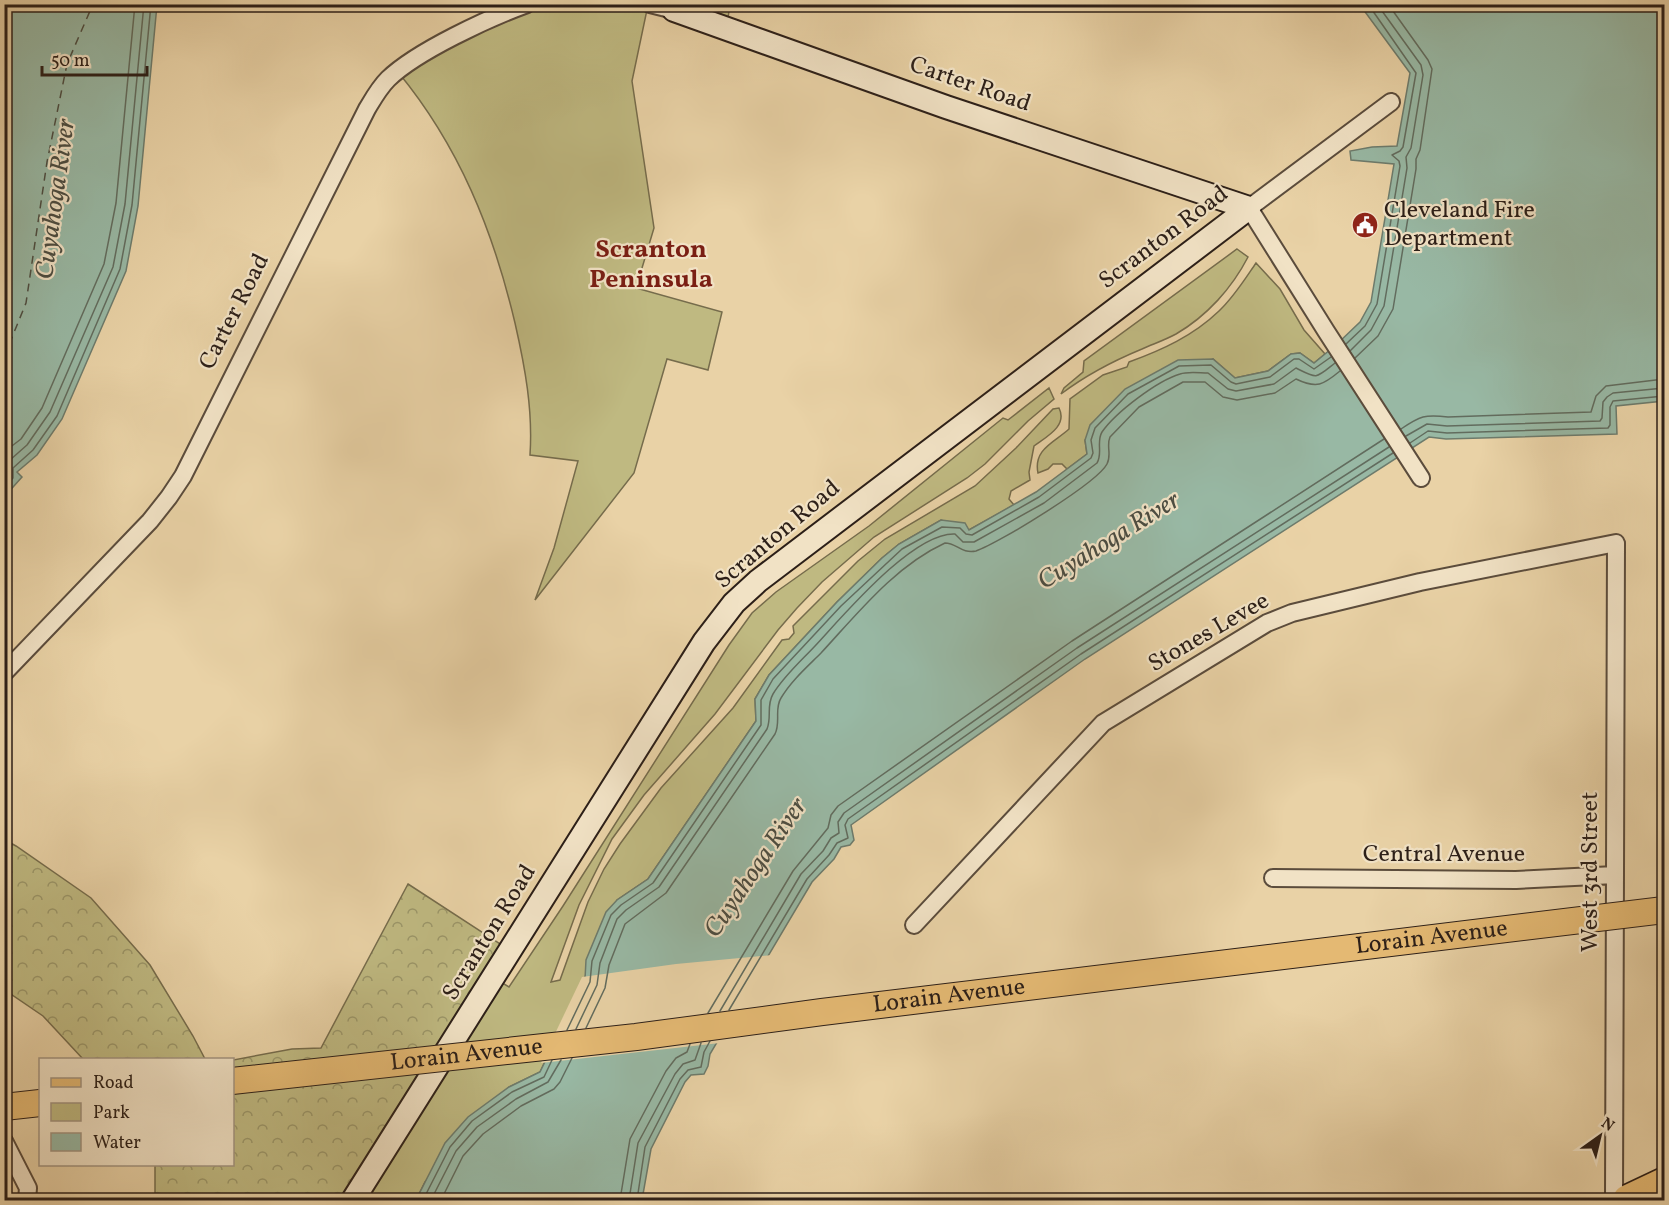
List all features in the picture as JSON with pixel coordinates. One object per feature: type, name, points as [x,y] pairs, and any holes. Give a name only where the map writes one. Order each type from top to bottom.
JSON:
[{"type":"highway","points":[[1629,1200],[1665,1183]]},
{"type":"main road","name":"Lorain Avenue","points":[[234,1081],[636,1036],[1665,910]]},
{"type":"main road","points":[[4,1107],[39,1103]]},
{"type":"street","name":"Carter Road","points":[[4,673],[150,521],[170,497],[378,91],[390,78],[421,54],[528,4]]},
{"type":"street","name":"Carter Road","points":[[650,4],[675,7],[946,106],[1249,208]]},
{"type":"street","name":"Scranton Road","points":[[353,1200],[704,642],[734,603],[758,581],[860,502],[1391,102]]},
{"type":"street","points":[[1249,208],[1421,478]]},
{"type":"street","name":"West 3rd Street","points":[[1614,1200],[1616,543]]},
{"type":"street","name":"Stones Levee","points":[[914,925],[1102,723],[1267,623],[1292,614],[1420,582],[1616,543]]},
{"type":"street","name":"Central Avenue","points":[[1273,878],[1516,880],[1615,875]]},
{"type":"street","points":[[4,1141],[28,1188],[27,1200]]},
{"type":"green space","points":[[527,5],[648,5],[632,81],[654,228],[636,288],[722,312],[708,370],[667,359],[634,473],[535,600],[554,548],[578,461],[530,455],[531,438],[525,372],[515,323],[496,255],[471,190],[456,159],[420,100],[398,72]]},
{"type":"green space","points":[[650,5],[730,5],[726,30]]},
{"type":"green space","points":[[1237,249],[1248,257],[1218,300],[1198,319],[1172,336],[1100,369],[1061,394],[1064,388],[1083,372],[1084,361]]},
{"type":"green space","points":[[1256,263],[1280,289],[1304,330],[1325,354],[1314,363],[1300,353],[1291,354],[1268,371],[1235,378],[1213,359],[1085,440],[1087,454],[1067,469],[1062,464],[1053,464],[1038,473],[1037,465],[1042,452],[1069,429],[1070,399],[1103,375],[1127,367],[1129,362],[1165,347],[1199,328],[1230,300]]},
{"type":"green space","points":[[1049,388],[1054,399],[1028,421],[985,464],[967,478],[874,537],[822,582],[778,630],[715,714],[644,795],[612,839],[579,905],[551,982],[560,980],[588,902],[604,869],[620,844],[661,788],[733,708],[782,640],[789,639],[794,633],[793,626],[858,561],[885,539],[975,486],[1053,409],[1059,408],[1061,420],[1058,426],[1034,446],[1029,472],[1030,480],[1011,491],[1009,499],[1014,505],[969,530],[941,520],[899,544],[837,602],[769,675],[755,699],[756,721],[648,879],[617,900],[585,977],[540,1072],[509,1087],[425,1182],[416,1200],[353,1200],[494,978],[509,987],[729,645],[752,613],[776,592],[869,526],[1003,418],[1008,420]]},
{"type":"green space","points":[[5,840],[91,898],[150,965],[204,1058],[82,1058],[43,1016],[5,990]]},
{"type":"green space","points":[[408,884],[511,951],[353,1200],[155,1200],[155,1166],[234,1166],[234,1060],[292,1049],[321,1048]]},
{"type":"water","name":"Cuyahoga River","points":[[5,4],[157,5],[138,206],[126,271],[62,419],[37,455],[17,472],[22,477],[5,496]]},
{"type":"water","name":"Cuyahoga River","points":[[1360,5],[1664,5],[1664,401],[1616,406],[1617,434],[1446,439],[1429,437],[1085,659],[851,825],[854,840],[850,845],[841,847],[834,859],[812,882],[710,1054],[704,1074],[691,1075],[685,1082],[651,1149],[642,1200],[416,1200],[445,1143],[468,1117],[509,1087],[540,1072],[585,979],[586,960],[606,912],[617,900],[648,879],[756,721],[755,699],[769,675],[837,602],[882,558],[899,544],[941,520],[965,523],[969,530],[1036,492],[1087,454],[1085,440],[1090,425],[1125,389],[1178,360],[1213,359],[1235,378],[1268,371],[1291,354],[1300,353],[1314,363],[1360,322],[1371,302],[1394,164],[1351,160],[1350,151],[1397,146],[1410,73]]},
{"type":"pier","points":[[772,955],[720,1043],[541,1063],[582,977],[676,964]]},
{"type":"ferry route","points":[[4,357],[26,303],[47,162],[67,64],[93,4]]},
{"type":"place","name":"Cleveland Fire Department","points":[[1365,225]]},
{"type":"district","name":"Scranton Peninsula","points":[[651,265]]}]
